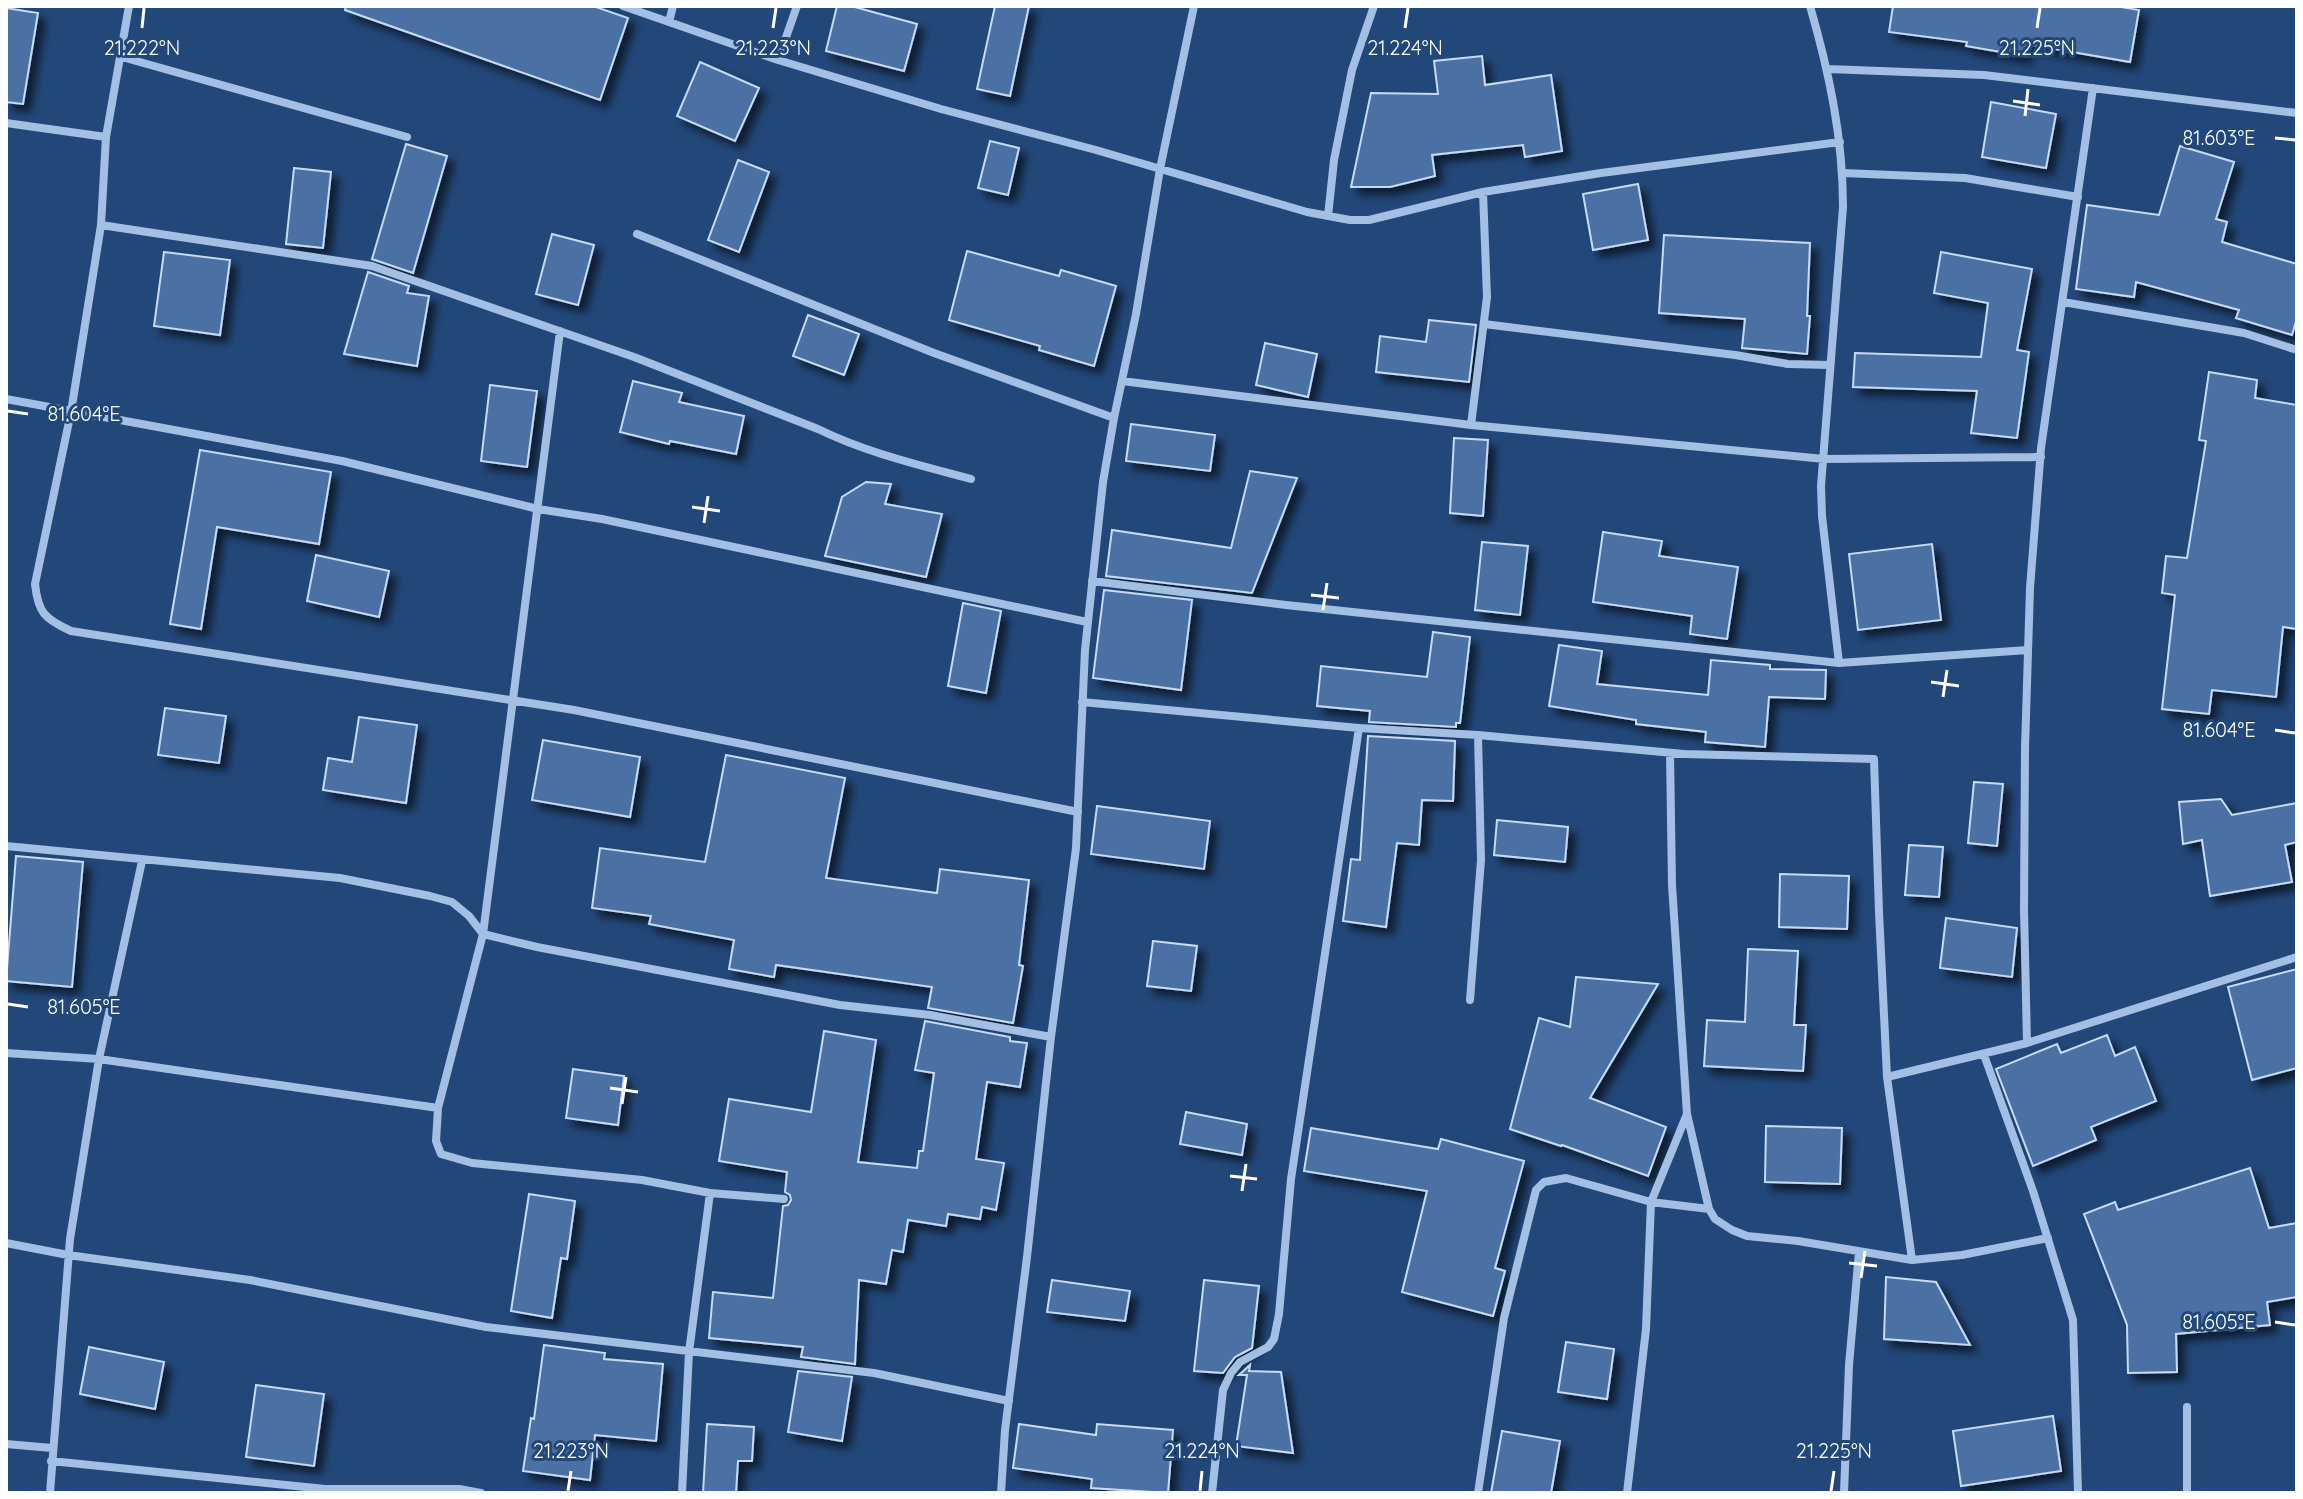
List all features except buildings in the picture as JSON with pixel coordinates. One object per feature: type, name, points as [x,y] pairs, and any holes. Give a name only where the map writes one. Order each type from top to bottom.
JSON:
[{"type":"street","points":[[129,6],[106,137],[101,225],[71,412],[35,584],[37,601],[47,619],[71,631],[589,713],[1078,812]]},
{"type":"street","points":[[623,6],[778,60],[941,109],[1307,212],[1350,220],[1369,220],[1483,192],[1601,173],[1840,142]]},
{"type":"street","points":[[669,22],[673,6]]},
{"type":"street","points":[[778,60],[797,6]]},
{"type":"street","points":[[1001,1493],[1051,1037],[1076,848],[1087,622],[1103,482],[1160,169],[1194,6]]},
{"type":"street","points":[[1328,216],[1334,160],[1352,70],[1374,6]]},
{"type":"street","points":[[1810,6],[1828,69],[1843,173],[1821,486],[1839,663]]},
{"type":"street","points":[[122,57],[407,137]]},
{"type":"street","points":[[1828,69],[1984,75],[2297,113]]},
{"type":"street","points":[[2027,1043],[2024,880],[2030,588],[2041,457],[2093,88]]},
{"type":"street","points":[[6,123],[106,137]]},
{"type":"street","points":[[1843,173],[1965,178],[2078,197]]},
{"type":"street","points":[[1471,425],[1487,297],[1483,192]]},
{"type":"street","points":[[101,225],[372,266],[648,363],[872,452],[971,479]]},
{"type":"street","points":[[637,234],[934,353],[1114,418]]},
{"type":"street","points":[[2063,302],[2244,333],[2297,350]]},
{"type":"street","points":[[1484,324],[1788,364],[1830,365]]},
{"type":"street","points":[[560,331],[483,934],[438,1108],[436,1141],[441,1154],[472,1163],[642,1180],[710,1193],[784,1199]]},
{"type":"street","points":[[1122,381],[1471,425],[1824,459],[2041,457]]},
{"type":"street","points":[[6,399],[342,461],[538,509],[602,519],[1087,622]]},
{"type":"street","points":[[1092,581],[1286,605],[1839,663],[2028,650]]},
{"type":"street","points":[[1082,702],[1670,753],[1874,759],[1887,1077],[1912,1260]]},
{"type":"street","points":[[1212,1493],[1223,1390],[1240,1362],[1268,1347],[1274,1339],[1279,1314],[1291,1179],[1359,728]]},
{"type":"street","points":[[1470,1000],[1481,860],[1478,735]]},
{"type":"street","points":[[1670,753],[1672,885],[1687,1114],[1709,1209],[1715,1219],[1747,1236],[1912,1260],[1962,1255],[2048,1238]]},
{"type":"street","points":[[6,846],[340,878],[452,902],[469,916],[483,934],[537,947],[840,1005],[930,1015],[1051,1037]]},
{"type":"street","points":[[50,1493],[68,1255],[99,1059],[142,861]]},
{"type":"street","points":[[1887,1077],[2027,1043],[2297,957]]},
{"type":"street","points":[[6,1053],[99,1059],[438,1108]]},
{"type":"street","points":[[1984,1055],[2048,1238],[2073,1320],[2078,1493]]},
{"type":"street","points":[[1627,1493],[1646,1329],[1651,1202],[1687,1114]]},
{"type":"street","points":[[1478,1493],[1504,1318],[1536,1190],[1544,1182],[1566,1178],[1651,1202],[1709,1209]]},
{"type":"street","points":[[682,1493],[689,1352],[710,1193]]},
{"type":"street","points":[[6,1243],[68,1255],[250,1280],[486,1327],[874,1373],[1009,1401]]},
{"type":"street","points":[[1844,1493],[1849,1365],[1859,1252]]},
{"type":"street","points":[[2187,1407],[2187,1493]]},
{"type":"street","points":[[6,1444],[52,1448]]},
{"type":"street","points":[[51,1461],[325,1489],[481,1493]]}]
